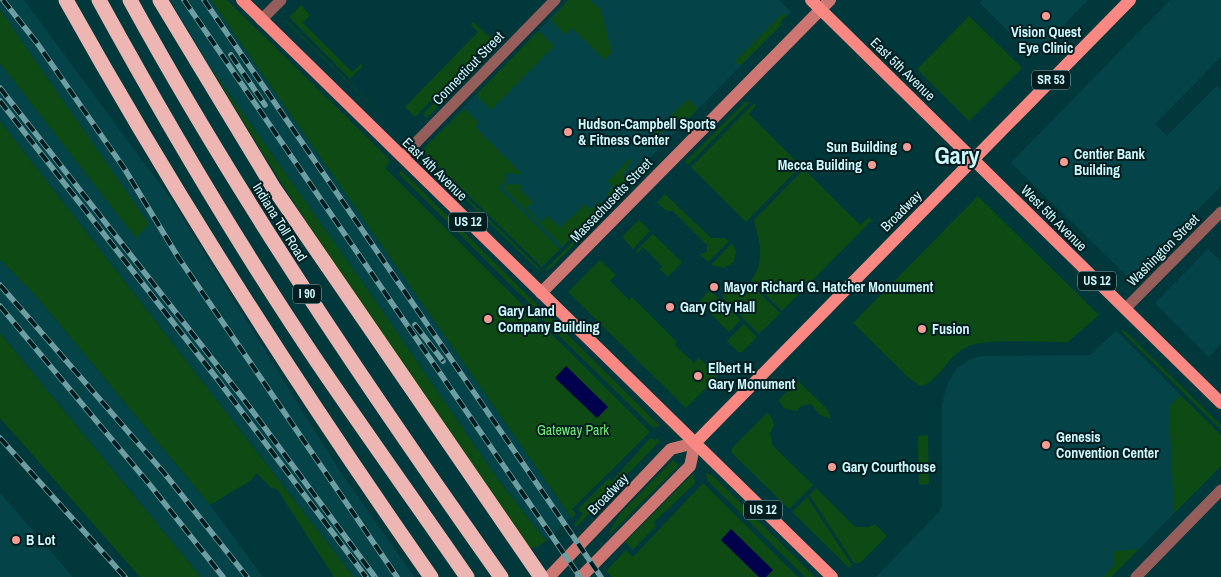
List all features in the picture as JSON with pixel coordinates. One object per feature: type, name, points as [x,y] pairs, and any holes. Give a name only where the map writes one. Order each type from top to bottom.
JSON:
[{"type":"highway","points":[[66,0],[198,228],[349,460],[430,577]]},
{"type":"highway","name":"I 90","points":[[98,0],[180,144],[250,258],[317,362],[468,577]]},
{"type":"highway","name":"Indiana Toll Road","points":[[130,0],[274,244],[342,348],[501,577]]},
{"type":"highway","points":[[160,0],[273,187],[541,577]]},
{"type":"main road","name":"East 4th Avenue","points":[[242,0],[694,443]]},
{"type":"main road","name":"East 5th Avenue","points":[[811,0],[973,159]]},
{"type":"main road","name":"Broadway","points":[[694,443],[1130,0]]},
{"type":"main road","name":"West 5th Avenue","points":[[973,159],[1221,403]]},
{"type":"main road","name":"US 12","points":[[694,443],[832,577]]},
{"type":"street","points":[[261,20],[281,0]]},
{"type":"street","name":"Connecticut Street","points":[[402,157],[555,0]]},
{"type":"street","name":"Massachusetts Street","points":[[540,294],[830,0]]},
{"type":"street","name":"Washington Street","points":[[1125,309],[1221,212]]},
{"type":"street","points":[[581,577],[690,466],[694,443]]},
{"type":"street","name":"Broadway","points":[[549,577],[671,449],[694,443]]},
{"type":"street","points":[[1136,577],[1221,490]]},
{"type":"shaded area","points":[[0,0],[24,0],[170,198],[336,465],[414,577],[354,577],[0,121],[0,63],[136,237],[148,224],[0,10]]},
{"type":"shaded area","points":[[170,0],[211,0],[571,517],[546,541],[497,478],[368,290],[211,68]]},
{"type":"shaded area","points":[[568,0],[779,0],[791,12],[780,22],[782,24],[542,267],[422,150]]},
{"type":"shaded area","points":[[982,0],[1088,0],[1033,56],[980,3]]},
{"type":"shaded area","points":[[1170,0],[1221,0],[1221,57],[1155,124],[1167,136],[1217,86],[1221,90],[1221,186],[1130,279],[1011,163]]},
{"type":"shaded area","points":[[1208,249],[1221,261],[1221,344],[1209,357],[1155,303]]},
{"type":"shaded area","points":[[0,259],[37,297],[210,505],[263,577],[201,577],[0,333]]},
{"type":"shaded area","points":[[1116,331],[1221,435],[1221,466],[1111,577],[876,577],[940,511],[942,504],[942,404],[948,383],[957,368],[971,359],[981,356],[1090,355]]},
{"type":"shaded area","points":[[566,366],[608,407],[597,418],[555,378]]},
{"type":"shaded area","points":[[0,493],[73,577],[0,577]]},
{"type":"shaded area","points":[[731,529],[773,570],[766,577],[759,577],[721,540]]},
{"type":"green space","name":"Gateway Park","points":[[211,0],[227,0],[389,159],[390,162],[385,168],[650,432],[572,509],[576,514],[571,520],[571,517]]},
{"type":"green space","points":[[568,0],[590,0],[601,10],[612,52],[605,60],[572,28],[565,35],[551,20]]},
{"type":"green space","points":[[301,5],[310,15],[303,23],[352,72],[361,64],[363,66],[350,79],[289,17]]},
{"type":"green space","points":[[0,10],[149,224],[136,238],[0,63]]},
{"type":"green space","points":[[783,13],[787,16],[780,22],[782,24],[740,66],[735,61]]},
{"type":"green space","points":[[969,16],[1022,68],[969,121],[917,69]]},
{"type":"green space","points":[[285,19],[404,137],[287,23]]},
{"type":"green space","points":[[473,22],[492,39],[415,117],[405,107],[478,32],[471,25]]},
{"type":"green space","points":[[537,32],[541,33],[554,46],[491,110],[478,97],[478,93]]},
{"type":"green space","points":[[494,41],[493,51],[427,118],[423,114]]},
{"type":"green space","points":[[211,68],[368,290],[497,478],[546,541],[533,548],[525,545],[325,250]]},
{"type":"green space","points":[[688,99],[698,109],[682,125],[677,121],[651,140],[649,138]]},
{"type":"green space","points":[[745,102],[750,102],[688,165],[685,162]]},
{"type":"green space","points":[[754,103],[756,105],[749,114],[801,166],[746,222],[691,167]]},
{"type":"green space","points":[[464,109],[479,122],[475,127],[523,175],[505,173],[505,182],[499,188],[560,249],[542,267],[422,150]]},
{"type":"green space","points":[[0,121],[354,577],[334,577],[277,489],[271,488],[257,473],[250,481],[210,505],[37,297],[0,259]]},
{"type":"green space","points":[[420,152],[543,272],[537,269],[421,156]]},
{"type":"green space","points":[[630,158],[632,159],[623,175],[628,180],[611,198],[607,194],[614,187],[608,181]]},
{"type":"green space","points":[[804,169],[860,225],[869,217],[872,220],[782,311],[751,280],[756,273],[760,258],[754,220]]},
{"type":"green space","points":[[401,171],[660,426],[653,428],[542,319],[540,314],[398,173]]},
{"type":"green space","points":[[507,184],[523,185],[520,189],[533,202],[527,208],[541,222],[548,216],[560,228],[585,204],[591,210],[599,202],[603,205],[563,247],[503,188]]},
{"type":"green space","points":[[665,194],[711,238],[725,238],[729,241],[708,262],[700,254],[707,252],[707,245],[673,211],[666,211],[657,202]]},
{"type":"green space","points":[[978,196],[1099,315],[1068,342],[1003,341],[969,346],[954,356],[932,381],[920,386],[910,379],[853,323]]},
{"type":"green space","points":[[605,208],[607,211],[546,271],[545,270]]},
{"type":"green space","points":[[639,220],[650,231],[633,249],[622,237]]},
{"type":"green space","points":[[653,234],[682,262],[668,277],[660,269],[662,266],[643,247],[638,253],[636,251]]},
{"type":"green space","points":[[732,243],[736,251],[734,262],[724,268],[711,265]]},
{"type":"green space","points":[[600,260],[616,275],[610,281],[629,300],[632,297],[677,342],[675,345],[694,363],[699,358],[716,375],[716,378],[686,408],[568,292]]},
{"type":"green space","points":[[749,283],[780,313],[759,334],[723,298],[723,294],[737,290]]},
{"type":"green space","points":[[710,290],[741,320],[729,332],[707,310],[705,312],[696,304]]},
{"type":"green space","points":[[744,324],[757,337],[742,352],[738,352],[727,341]]},
{"type":"green space","points":[[1119,329],[1126,332],[1221,425],[1221,430]]},
{"type":"green space","points":[[0,333],[201,577],[140,577],[0,418]]},
{"type":"green space","points":[[798,381],[828,410],[831,419],[820,415],[811,404],[801,406],[797,411],[785,409],[778,401]]},
{"type":"green space","points":[[1180,395],[1221,435],[1221,466],[1174,513],[1169,407]]},
{"type":"green space","points":[[767,413],[772,418],[774,425],[770,433],[773,446],[813,485],[789,509],[731,452],[734,446]]},
{"type":"green space","points":[[928,435],[929,484],[919,485],[918,436]]},
{"type":"green space","points":[[651,437],[655,441],[657,438],[660,441],[576,527],[574,524],[583,514],[578,509],[609,478],[612,481]]},
{"type":"green space","points":[[673,460],[679,465],[607,537],[620,514]]},
{"type":"green space","points":[[706,473],[713,476],[815,577],[805,577],[707,480]]},
{"type":"green space","points":[[693,474],[695,476],[693,479],[696,482],[653,523],[656,526],[633,550],[625,542]]},
{"type":"green space","points":[[703,483],[798,577],[612,577],[606,571],[626,550],[633,557]]},
{"type":"green space","points":[[816,488],[855,527],[869,527],[875,524],[887,536],[860,563],[854,563],[809,495]]},
{"type":"green space","points":[[807,497],[852,565],[849,568],[792,512]]},
{"type":"green space","points":[[1139,549],[1111,577],[1103,577],[1113,566],[1114,551]]},
{"type":"railway","points":[[3,0],[37,43],[124,168],[178,257],[397,577]]},
{"type":"railway","points":[[184,0],[580,577]]},
{"type":"railway","points":[[204,0],[601,577]]},
{"type":"railway","points":[[231,55],[265,105]]},
{"type":"railway","points":[[0,88],[242,397],[375,577]]},
{"type":"railway","points":[[0,101],[218,380],[366,577]]},
{"type":"railway","points":[[0,285],[165,474],[247,577]]},
{"type":"railway","points":[[0,306],[150,485],[223,577]]},
{"type":"railway","points":[[415,325],[443,361]]},
{"type":"railway","points":[[0,438],[125,577]]},
{"type":"place","name":"Vision Quest Eye Clinic","points":[[1046,16]]},
{"type":"place","name":"Hudson-Campbell Sports & Fitness Center","points":[[568,132]]},
{"type":"place","name":"Sun Building","points":[[907,147]]},
{"type":"place","name":"Centier Bank Building","points":[[1064,162]]},
{"type":"place","name":"Mecca Building","points":[[872,165]]},
{"type":"place","name":"Mayor Richard G. Hatcher Monuument","points":[[714,287]]},
{"type":"place","name":"Gary City Hall","points":[[670,307]]},
{"type":"place","name":"Gary Land Company Building","points":[[488,319]]},
{"type":"place","name":"Fusion","points":[[922,329]]},
{"type":"place","name":"Elbert H. Gary Monument","points":[[698,376]]},
{"type":"place","name":"Genesis Convention Center","points":[[1046,445]]},
{"type":"place","name":"Gary Courthouse","points":[[832,467]]},
{"type":"place","name":"B Lot","points":[[16,540]]},
{"type":"district","name":"Gary","points":[[957,155]]}]
